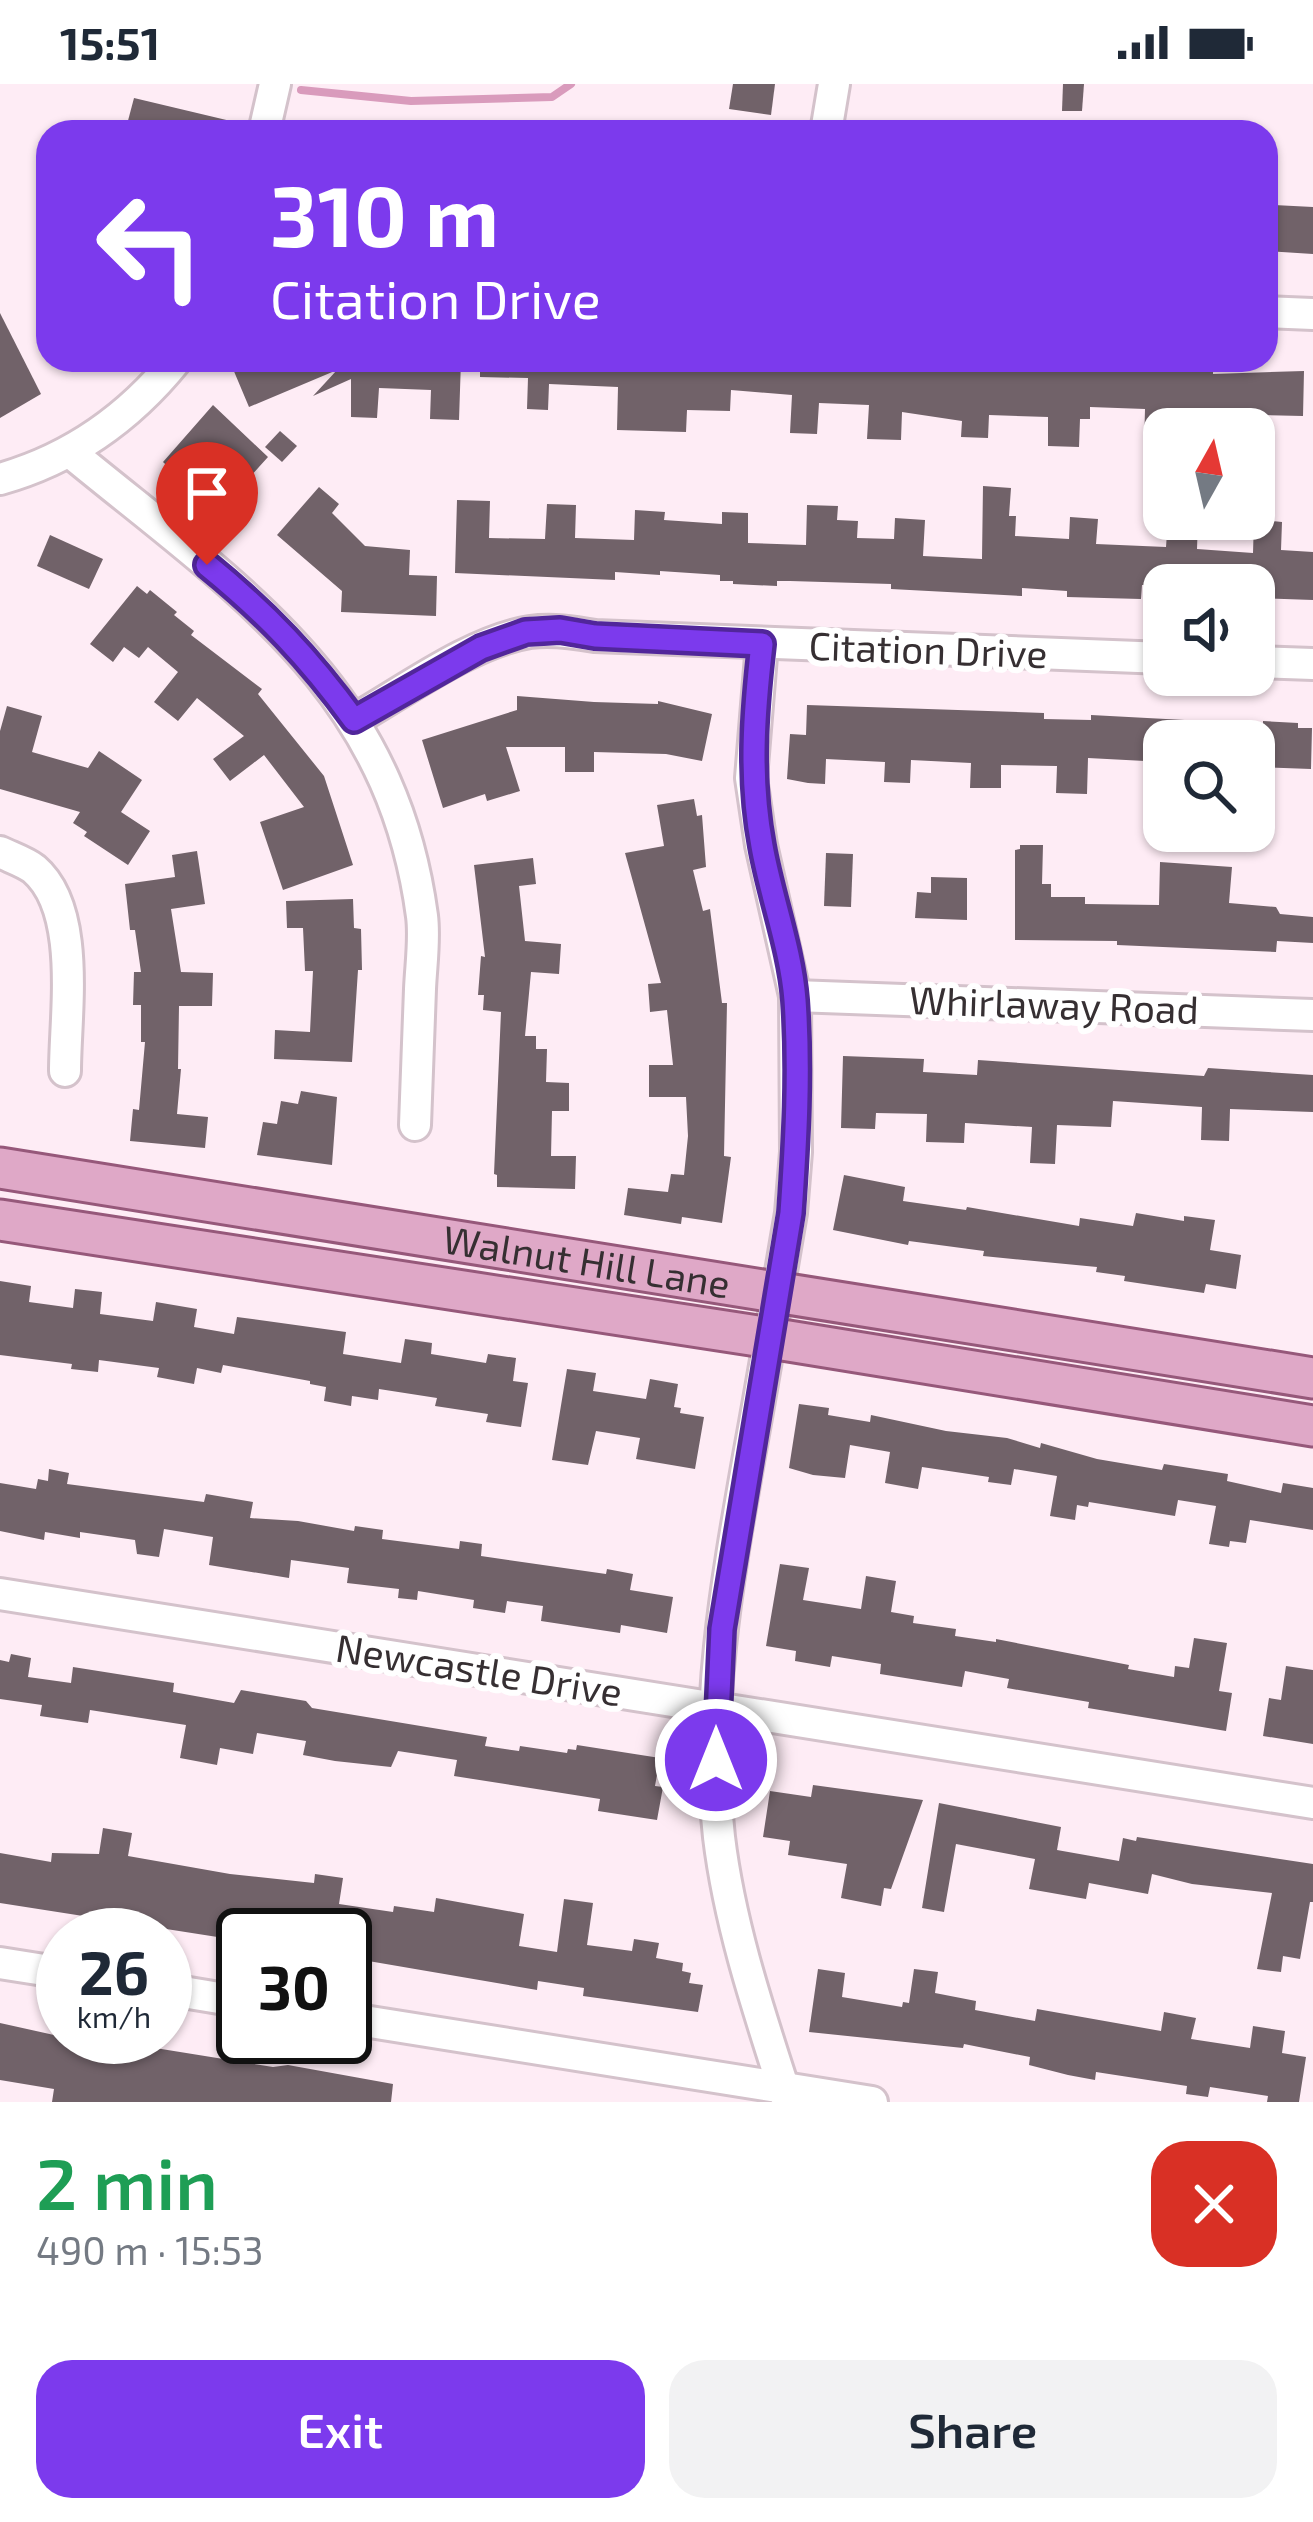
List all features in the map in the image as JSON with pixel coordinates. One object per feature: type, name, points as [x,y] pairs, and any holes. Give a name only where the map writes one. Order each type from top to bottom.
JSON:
[{"type":"main road","name":"Walnut Hill Lane","points":[[0,1168],[1313,1378]]},
{"type":"main road","name":"Walnut Hill Lane","points":[[0,1220],[1313,1426]]},
{"type":"street","points":[[267,120],[275,84]]},
{"type":"street","points":[[828,120],[834,84]]},
{"type":"street","points":[[1278,313],[1313,314]]},
{"type":"street","points":[[0,479],[70,452],[126,414],[165,372]]},
{"type":"street","points":[[70,452],[260,608],[305,654],[354,720],[388,782],[423,920],[415,1126]]},
{"type":"street","name":"Citation Drive","points":[[354,720],[481,648],[526,632],[1143,657]]},
{"type":"street","points":[[762,644],[752,778],[761,845],[795,996],[796,1152],[778,1290],[737,1525],[716,1707],[716,1785],[728,1893],[785,2095]]},
{"type":"street","points":[[1275,663],[1313,664]]},
{"type":"street","points":[[0,852],[34,870],[55,898],[66,928],[65,1071]]},
{"type":"street","name":"Whirlaway Road","points":[[795,996],[1313,1015]]},
{"type":"street","name":"Newcastle Drive","points":[[0,1594],[1313,1803]]},
{"type":"street","points":[[0,1963],[36,1969]]},
{"type":"street","points":[[372,2023],[785,2095],[872,2102]]},
{"type":"building","points":[[733,84],[775,84],[771,115],[729,109]]},
{"type":"building","points":[[1063,84],[1084,84],[1082,111],[1062,111]]},
{"type":"building","points":[[134,98],[226,120],[128,120]]},
{"type":"building","points":[[1278,205],[1313,207],[1313,254],[1278,252]]},
{"type":"building","points":[[0,313],[41,394],[0,418]]},
{"type":"building","points":[[1304,371],[1303,416],[1275,415],[1275,408],[1090,407],[1090,419],[1080,419],[1079,447],[1048,446],[1048,417],[989,415],[988,438],[961,437],[962,421],[902,412],[901,440],[867,439],[869,405],[819,403],[817,434],[790,433],[792,395],[731,390],[730,411],[687,410],[686,432],[617,430],[618,387],[549,384],[548,410],[527,409],[528,378],[480,377],[480,372]]},
{"type":"building","points":[[234,372],[332,372],[249,407]]},
{"type":"building","points":[[335,372],[461,372],[459,420],[430,419],[431,390],[379,388],[377,418],[351,417],[351,379],[313,396]]},
{"type":"building","points":[[213,405],[268,457],[250,477],[233,462],[200,497],[163,462]]},
{"type":"building","points":[[280,431],[297,446],[282,462],[265,447]]},
{"type":"building","points":[[983,486],[1011,488],[1009,516],[1016,516],[1015,536],[1069,539],[1070,517],[1098,519],[1096,544],[1166,547],[1166,540],[1197,540],[1197,549],[1253,553],[1253,540],[1275,540],[1275,521],[1282,522],[1281,550],[1313,552],[1313,600],[1275,599],[1275,564],[1143,564],[1141,599],[1067,597],[1067,591],[1022,588],[1022,596],[891,589],[891,584],[733,584],[720,581],[720,575],[660,571],[660,575],[615,572],[615,580],[455,573],[457,500],[490,501],[489,538],[545,539],[547,504],[576,505],[575,538],[634,540],[635,510],[665,512],[664,520],[722,524],[722,512],[748,513],[748,543],[806,545],[807,505],[838,506],[837,520],[858,521],[857,538],[894,539],[895,518],[925,520],[923,556],[982,559]]},
{"type":"building","points":[[319,487],[339,504],[332,513],[365,546],[410,550],[409,575],[437,576],[436,616],[341,612],[342,591],[277,535]]},
{"type":"building","points":[[50,535],[103,559],[89,589],[37,566]]},
{"type":"building","points":[[137,586],[147,594],[150,590],[177,612],[174,615],[194,631],[191,635],[262,689],[258,694],[324,776],[353,865],[283,890],[260,822],[304,807],[264,755],[230,781],[213,759],[244,736],[197,698],[178,721],[154,702],[178,672],[148,647],[139,658],[124,647],[113,662],[90,644]]},
{"type":"building","points":[[517,696],[658,701],[712,714],[702,761],[666,754],[594,752],[594,772],[565,772],[565,747],[506,747],[520,791],[487,801],[485,794],[443,808],[422,740],[517,710]]},
{"type":"building","points":[[807,705],[1044,713],[1044,719],[1091,720],[1091,715],[1185,720],[1143,720],[1143,761],[1088,758],[1087,794],[1056,793],[1057,766],[1001,765],[1001,788],[970,788],[971,763],[911,760],[910,783],[884,782],[885,762],[826,759],[825,784],[787,779],[790,734],[806,735]]},
{"type":"building","points":[[7,706],[42,716],[32,752],[88,768],[99,751],[142,780],[121,812],[150,831],[128,865],[84,836],[87,832],[73,823],[80,812],[0,789],[0,731]]},
{"type":"building","points":[[1275,722],[1312,728],[1311,769],[1275,768]]},
{"type":"building","points":[[694,799],[697,816],[702,815],[706,867],[693,870],[703,911],[710,909],[722,1003],[727,1003],[724,1156],[731,1157],[722,1223],[682,1217],[681,1224],[624,1215],[628,1188],[668,1192],[671,1174],[684,1175],[688,1136],[686,1097],[649,1097],[649,1065],[673,1065],[667,1010],[650,1012],[648,984],[661,983],[625,853],[664,846],[657,805]]},
{"type":"building","points":[[1020,845],[1043,845],[1042,884],[1051,884],[1051,897],[1085,897],[1085,904],[1159,905],[1160,862],[1232,867],[1229,903],[1276,907],[1280,914],[1313,917],[1313,943],[1277,941],[1276,952],[1117,945],[1117,941],[1015,940],[1015,850]]},
{"type":"building","points":[[197,851],[205,904],[171,909],[181,972],[213,973],[212,1006],[179,1006],[177,1114],[208,1117],[205,1148],[130,1141],[133,1109],[139,1110],[145,1042],[141,1042],[141,1005],[133,1005],[134,972],[141,972],[125,884],[175,877],[172,855]]},
{"type":"building","points":[[826,853],[853,854],[851,907],[824,906]]},
{"type":"building","points":[[533,858],[536,884],[519,886],[525,941],[561,944],[559,974],[531,972],[525,1036],[536,1036],[536,1049],[547,1049],[546,1082],[569,1083],[569,1111],[552,1111],[551,1156],[576,1156],[575,1189],[497,1187],[494,1174],[501,1012],[483,1010],[484,995],[478,995],[481,956],[485,957],[474,865]]},
{"type":"building","points":[[931,877],[967,878],[967,920],[915,918],[917,892],[931,893]]},
{"type":"building","points":[[353,899],[354,928],[361,929],[362,970],[358,970],[352,1062],[274,1059],[275,1030],[310,1032],[313,971],[305,971],[303,928],[287,928],[286,901]]},
{"type":"building","points":[[843,1056],[924,1059],[923,1072],[977,1075],[978,1060],[1204,1076],[1208,1068],[1313,1075],[1313,1112],[1230,1109],[1229,1141],[1201,1140],[1202,1107],[1113,1101],[1111,1127],[1057,1125],[1055,1164],[1030,1163],[1032,1127],[965,1123],[964,1143],[926,1142],[927,1114],[876,1113],[875,1129],[841,1128]]},
{"type":"building","points":[[301,1091],[337,1097],[332,1165],[257,1155],[263,1122],[277,1124],[281,1101],[298,1104]]},
{"type":"building","points":[[844,1175],[905,1187],[903,1201],[1079,1226],[1080,1218],[1133,1226],[1136,1213],[1184,1221],[1184,1216],[1215,1220],[1210,1250],[1241,1255],[1236,1289],[1206,1284],[1204,1293],[1124,1281],[1125,1276],[1096,1272],[1097,1267],[983,1256],[984,1251],[909,1241],[908,1245],[833,1230]]},
{"type":"building","points":[[0,1281],[31,1286],[29,1302],[73,1308],[75,1289],[102,1292],[100,1314],[153,1321],[156,1302],[197,1309],[194,1327],[234,1334],[237,1317],[346,1332],[343,1354],[401,1363],[405,1339],[432,1343],[431,1354],[486,1363],[488,1354],[516,1358],[513,1381],[528,1383],[521,1427],[486,1422],[488,1414],[435,1406],[437,1398],[379,1389],[378,1400],[352,1396],[351,1406],[324,1401],[326,1387],[310,1381],[223,1365],[221,1373],[197,1368],[194,1384],[157,1377],[159,1368],[99,1360],[98,1372],[0,1355]]},
{"type":"building","points":[[567,1369],[596,1373],[593,1391],[646,1399],[650,1379],[678,1384],[674,1407],[681,1408],[680,1413],[704,1417],[695,1469],[636,1459],[640,1438],[596,1431],[588,1465],[552,1460]]},
{"type":"building","points":[[799,1404],[829,1408],[828,1415],[870,1422],[871,1415],[1040,1448],[1041,1443],[1162,1470],[1164,1464],[1228,1474],[1227,1481],[1281,1493],[1283,1483],[1313,1488],[1313,1530],[1250,1520],[1246,1543],[1209,1544],[1216,1506],[1178,1500],[1175,1516],[1089,1502],[1088,1507],[1077,1505],[1075,1520],[1050,1516],[1057,1476],[1014,1469],[1011,1485],[922,1467],[918,1489],[885,1483],[890,1452],[850,1445],[845,1478],[813,1475],[789,1468]]},
{"type":"building","points":[[49,1469],[69,1473],[67,1484],[204,1502],[206,1494],[253,1502],[250,1518],[354,1531],[355,1526],[383,1530],[382,1539],[459,1549],[460,1541],[482,1544],[481,1556],[633,1574],[630,1590],[673,1597],[667,1633],[621,1625],[620,1633],[541,1621],[543,1606],[507,1601],[505,1613],[473,1608],[474,1600],[418,1591],[417,1600],[398,1598],[399,1589],[347,1583],[349,1568],[291,1560],[289,1578],[209,1565],[213,1537],[164,1529],[159,1557],[137,1554],[135,1540],[45,1532],[44,1540],[0,1531],[0,1483],[36,1489],[38,1479],[48,1481]]},
{"type":"building","points":[[780,1564],[809,1568],[803,1600],[861,1609],[866,1576],[896,1581],[891,1612],[914,1616],[913,1623],[956,1629],[955,1636],[996,1639],[1129,1665],[1128,1669],[1174,1677],[1175,1666],[1189,1668],[1194,1638],[1227,1643],[1219,1691],[1232,1693],[1226,1731],[1088,1708],[1089,1702],[1007,1688],[1009,1679],[965,1671],[962,1687],[880,1674],[881,1664],[832,1656],[830,1667],[795,1661],[796,1651],[766,1646]]},
{"type":"building","points":[[11,1654],[31,1658],[28,1677],[71,1683],[73,1667],[174,1683],[173,1692],[234,1703],[241,1690],[306,1701],[312,1708],[487,1737],[485,1746],[567,1753],[577,1745],[660,1758],[655,1786],[663,1787],[657,1820],[598,1811],[600,1799],[454,1776],[457,1760],[398,1751],[391,1767],[335,1761],[303,1755],[306,1741],[257,1733],[253,1754],[220,1748],[217,1765],[180,1758],[186,1725],[90,1710],[88,1723],[40,1716],[42,1705],[0,1699],[0,1660],[9,1662]]},
{"type":"building","points":[[1286,1666],[1313,1670],[1313,1744],[1263,1736],[1269,1698],[1281,1700]]},
{"type":"building","points":[[813,1785],[923,1800],[891,1889],[884,1888],[881,1906],[841,1898],[847,1864],[788,1855],[790,1841],[763,1837],[770,1791],[811,1797]]},
{"type":"building","points":[[939,1803],[1061,1827],[1057,1850],[1119,1861],[1123,1838],[1136,1841],[1137,1837],[1313,1864],[1313,1902],[1300,1959],[1283,1956],[1281,1972],[1257,1969],[1272,1893],[1192,1884],[1152,1874],[1148,1894],[1089,1883],[1086,1899],[1029,1889],[1035,1859],[956,1844],[944,1912],[922,1908]]},
{"type":"building","points":[[103,1828],[132,1833],[128,1856],[314,1883],[315,1874],[343,1878],[339,1904],[366,1908],[216,1908],[216,1937],[192,1933],[192,1908],[36,1909],[0,1903],[0,1853],[51,1862],[52,1853],[99,1854]]},
{"type":"building","points":[[436,1898],[524,1914],[519,1946],[557,1952],[564,1899],[593,1903],[587,1945],[632,1951],[634,1939],[659,1943],[656,1958],[683,1963],[682,1971],[691,1973],[689,1983],[703,1985],[698,2012],[583,1996],[584,1988],[538,1981],[537,1990],[372,1962],[372,1909],[393,1912],[394,1906],[434,1912]]},
{"type":"building","points":[[818,1969],[845,1973],[842,1997],[902,2007],[903,2002],[909,2003],[914,1969],[938,1972],[935,1993],[976,2001],[975,2010],[1035,2021],[1037,2009],[1161,2031],[1164,2012],[1196,2018],[1191,2039],[1250,2048],[1253,2026],[1285,2031],[1282,2053],[1306,2057],[1299,2102],[1267,2102],[1268,2096],[1210,2087],[1208,2097],[1186,2094],[1187,2086],[1096,2072],[1095,2080],[1029,2065],[1030,2057],[964,2044],[963,2048],[809,2032]]},
{"type":"building","points":[[0,2023],[36,2031],[36,2064],[192,2064],[192,2054],[216,2058],[216,2064],[288,2065],[393,2084],[391,2102],[52,2102],[54,2089],[0,2080]]},
{"type":"waterway","points":[[301,90],[411,101],[552,97],[571,84]]},
{"type":"route","points":[[207,565],[260,608],[305,654],[354,720],[481,648],[526,632],[560,630],[762,644],[752,778],[761,845],[795,996],[796,1152],[791,1213],[722,1629],[716,1760]]}]
